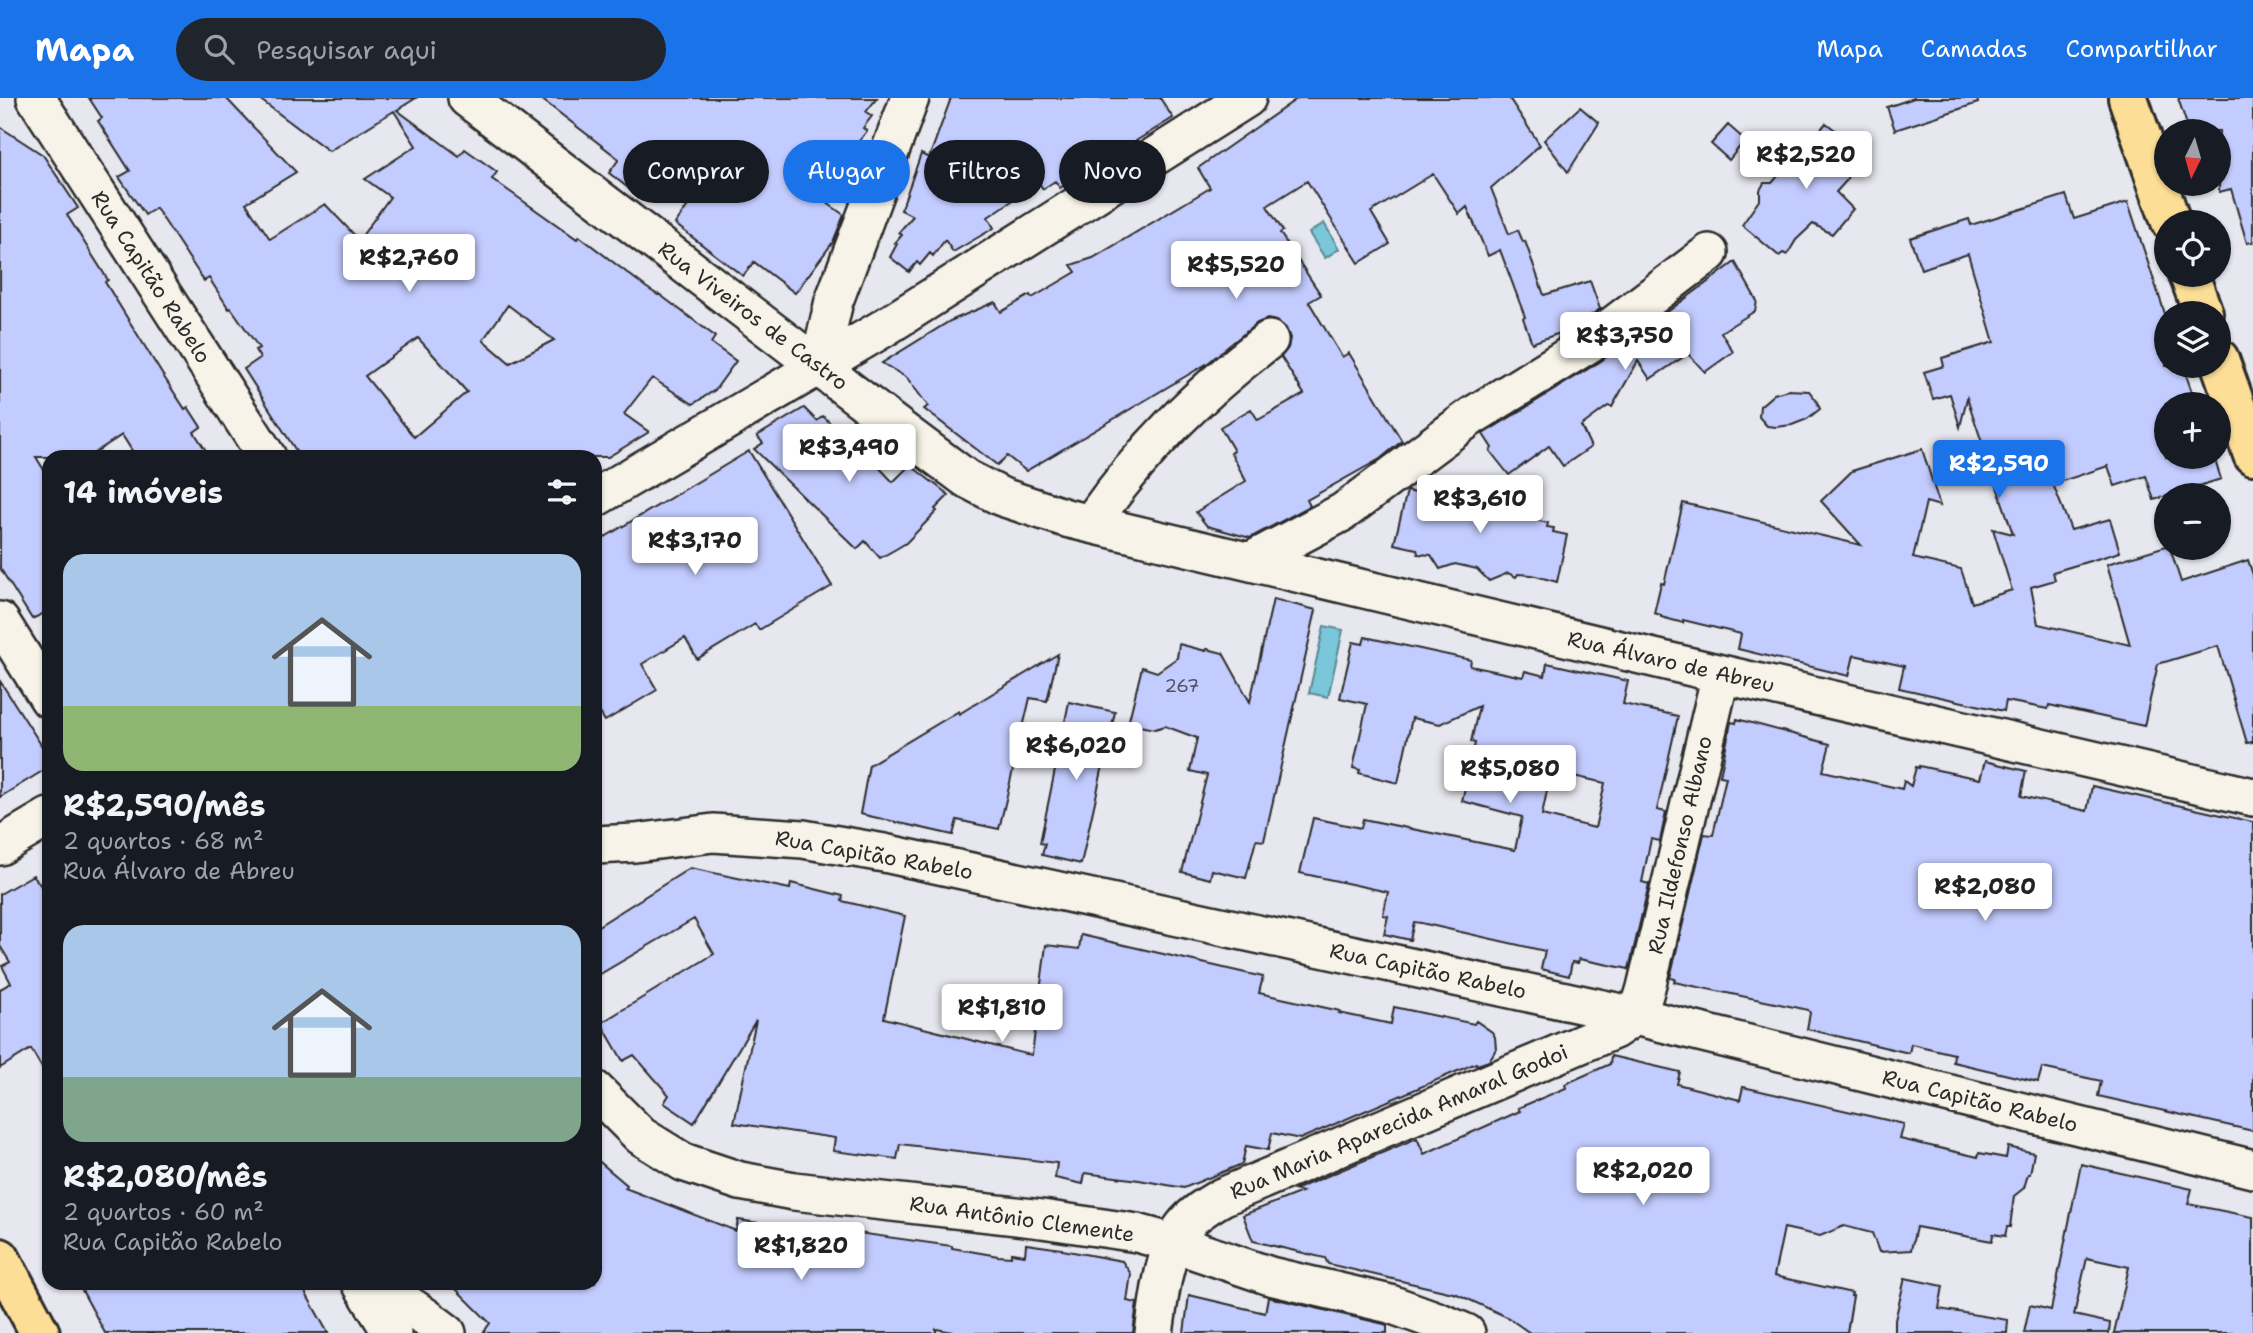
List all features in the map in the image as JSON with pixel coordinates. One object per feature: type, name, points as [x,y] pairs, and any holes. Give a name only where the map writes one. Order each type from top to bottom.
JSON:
[{"type":"main road","points":[[2128,98],[2167,210]]},
{"type":"main road","points":[[2226,378],[2253,455]]},
{"type":"main road","points":[[0,1258],[40,1333]]},
{"type":"street","name":"Rua Capitão Rabelo","points":[[36,98],[262,450]]},
{"type":"street","name":"Rua Viveiros de Castro","points":[[467,98],[967,479],[1002,497],[1034,509],[1091,523]]},
{"type":"street","points":[[819,366],[834,301],[910,98]]},
{"type":"street","points":[[602,494],[882,329],[1247,98]]},
{"type":"street","points":[[1251,561],[1343,512],[1472,416],[1590,343],[1709,253]]},
{"type":"street","points":[[834,301],[851,310],[879,316],[905,313]]},
{"type":"street","points":[[1091,523],[1143,455],[1183,412],[1231,369],[1269,340]]},
{"type":"street","name":"Rua Álvaro de Abreu","points":[[1091,523],[1720,674],[2253,797]]},
{"type":"street","points":[[0,621],[42,688]]},
{"type":"street","name":"Rua Ildefonso Albano","points":[[1635,1016],[1641,1005],[1653,963],[1720,674]]},
{"type":"street","points":[[0,846],[42,821]]},
{"type":"street","name":"Rua Capitão Rabelo","points":[[602,845],[713,833],[803,839],[884,853],[1635,1016],[2253,1169]]},
{"type":"street","name":"Rua Maria Aparecida Amaral Godoi","points":[[1173,1243],[1183,1226],[1200,1210],[1222,1197],[1614,1030],[1635,1016]]},
{"type":"street","name":"Rua Antônio Clemente","points":[[602,1097],[641,1136],[683,1162],[740,1181],[794,1191],[1100,1226],[1173,1243],[1270,1276],[1390,1304],[1466,1333]]},
{"type":"street","points":[[1154,1333],[1173,1243]]},
{"type":"street","points":[[365,1290],[392,1333]]},
{"type":"street","points":[[380,1290],[406,1304],[447,1333]]},
{"type":"water","points":[[1324,223],[1339,249],[1325,258],[1309,233]]},
{"type":"water","points":[[1324,626],[1343,630],[1328,697],[1309,693]]},
{"type":"building","points":[[89,98],[226,98],[296,172],[246,203],[270,239],[325,204],[359,240],[390,197],[365,179],[416,146],[394,111],[329,151],[258,98],[416,98],[397,110],[459,156],[465,149],[497,172],[492,179],[577,239],[579,236],[647,288],[659,294],[712,334],[715,337],[711,343],[736,361],[715,390],[693,404],[652,378],[624,414],[649,432],[608,457],[602,457],[602,450],[296,450],[244,369],[260,358],[255,350],[259,348],[209,278],[204,281],[156,208],[145,215],[119,177],[130,171],[98,121],[102,118]],"holes":[[[508,305],[554,340],[510,363],[483,340]],[[418,338],[467,392],[414,437],[365,376]]]},
{"type":"building","points":[[540,98],[877,98],[866,112],[872,116],[863,128],[867,131],[860,140],[783,140],[783,203],[827,203],[844,215],[833,242],[795,293],[754,262],[743,276],[675,224],[687,207],[682,203],[769,203],[769,140],[623,140],[623,184],[609,173],[619,159]]},
{"type":"building","points":[[951,98],[1160,98],[1173,118],[1137,140],[1059,140],[1059,187],[1055,181],[1045,188],[1045,140],[936,140]]},
{"type":"building","points":[[1298,98],[1509,98],[1540,145],[1491,188],[1509,234],[1518,230],[1523,242],[1525,241],[1544,295],[1590,281],[1600,309],[1558,338],[1560,333],[1532,343],[1500,250],[1488,256],[1467,207],[1459,214],[1433,174],[1371,212],[1390,244],[1359,263],[1307,181],[1267,206],[1283,231],[1280,233],[1321,295],[1309,302],[1342,357],[1349,353],[1402,441],[1380,459],[1307,500],[1310,506],[1250,538],[1207,526],[1196,512],[1246,481],[1231,453],[1234,451],[1220,427],[1251,409],[1258,420],[1304,394],[1281,357],[1288,348],[1290,338],[1286,328],[1277,321],[1267,319],[1257,323],[1208,363],[1026,471],[1007,456],[997,465],[924,409],[928,406],[907,378],[882,363],[950,321],[995,302],[1001,312],[1030,295],[1032,298],[1076,272],[1071,265],[1093,258],[1210,188],[1198,168]]},
{"type":"building","points":[[1914,98],[1977,98],[1978,103],[1895,130],[1887,107]]},
{"type":"building","points":[[2178,98],[2253,98],[2253,242],[2247,243],[2231,189],[2231,119],[2185,119]]},
{"type":"building","points":[[1580,107],[1599,123],[1568,172],[1544,140]]},
{"type":"building","points":[[1826,123],[1861,148],[1864,164],[1848,172],[1847,180],[1836,192],[1853,209],[1832,234],[1813,224],[1796,240],[1787,255],[1783,253],[1779,256],[1742,225],[1760,199],[1760,190],[1764,183],[1772,183],[1791,161],[1788,147],[1805,143]]},
{"type":"building","points":[[1728,125],[1745,140],[1729,160],[1711,144]]},
{"type":"building","points":[[0,127],[43,155],[78,208],[67,215],[162,374],[185,409],[188,407],[201,427],[194,432],[206,450],[132,450],[122,435],[99,450],[42,450],[42,457],[36,457],[42,467],[42,614],[32,619],[0,568]]},
{"type":"building","points":[[921,154],[924,156],[924,203],[1009,203],[988,217],[994,228],[953,252],[945,240],[933,256],[930,253],[920,265],[917,262],[909,272],[890,257],[897,244],[895,243],[902,235],[899,232],[913,216],[901,210],[904,203],[910,203],[910,185]]},
{"type":"building","points":[[2066,195],[2074,219],[2128,202],[2161,301],[2154,301],[2154,378],[2187,378],[2192,392],[2154,392],[2154,469],[2218,469],[2221,479],[2208,483],[2154,483],[2154,500],[2146,476],[2115,486],[2108,466],[2053,484],[2071,530],[2110,519],[2120,552],[2053,572],[2055,580],[2031,587],[2038,624],[2130,645],[2107,564],[2154,550],[2154,560],[2174,560],[2181,582],[2248,560],[2253,575],[2253,742],[2247,743],[2218,646],[2158,664],[2144,726],[2049,705],[2048,709],[2006,701],[2004,711],[1899,688],[1904,666],[1854,655],[1849,676],[1738,649],[1741,634],[1683,620],[1683,623],[1654,613],[1661,583],[1664,584],[1683,503],[1861,545],[1821,501],[1852,471],[1922,449],[1940,506],[1926,502],[1913,558],[1961,569],[1972,603],[2012,590],[1993,529],[2013,534],[1967,398],[1960,427],[1950,394],[1933,399],[1924,372],[1944,366],[1942,358],[1994,342],[1968,254],[1921,269],[1910,238],[1969,219],[1971,225]]},
{"type":"building","points":[[1735,262],[1757,301],[1755,311],[1721,332],[1733,352],[1705,372],[1688,354],[1650,379],[1638,361],[1612,407],[1608,406],[1581,426],[1591,447],[1563,466],[1549,446],[1509,475],[1490,451],[1492,448],[1483,434],[1601,361]]},
{"type":"building","points":[[1788,390],[1809,391],[1820,409],[1807,419],[1792,425],[1767,426],[1759,417],[1760,406],[1774,394]]},
{"type":"building","points":[[804,408],[817,421],[823,416],[893,482],[910,465],[949,495],[906,543],[880,558],[865,541],[857,549],[754,449],[763,443],[757,436]]},
{"type":"building","points":[[749,451],[832,586],[759,630],[755,624],[697,659],[685,638],[642,664],[657,690],[605,721],[602,716],[602,539]]},
{"type":"building","points":[[1469,486],[1500,489],[1501,512],[1548,523],[1547,527],[1554,528],[1553,532],[1567,535],[1557,582],[1532,575],[1518,574],[1516,577],[1508,573],[1489,581],[1477,569],[1455,564],[1440,569],[1431,555],[1418,554],[1417,549],[1394,544],[1407,491],[1456,502]]},
{"type":"building","points":[[1273,599],[1316,610],[1264,841],[1256,840],[1246,878],[1212,870],[1210,879],[1182,872],[1207,775],[1190,771],[1197,738],[1165,726],[1155,729],[1128,724],[1142,667],[1157,672],[1177,658],[1179,644],[1223,653],[1250,702]]},
{"type":"building","points":[[1365,637],[1471,660],[1470,666],[1523,677],[1525,671],[1545,676],[1547,663],[1628,681],[1623,704],[1678,716],[1657,810],[1666,812],[1660,841],[1651,839],[1642,882],[1649,884],[1629,969],[1579,959],[1578,963],[1572,962],[1569,976],[1541,969],[1545,951],[1414,922],[1410,940],[1384,934],[1388,916],[1383,915],[1388,892],[1300,873],[1313,818],[1361,828],[1363,819],[1515,850],[1522,817],[1462,801],[1475,743],[1471,742],[1479,706],[1440,724],[1412,718],[1398,783],[1359,773],[1360,770],[1353,768],[1367,704],[1340,698],[1353,642],[1363,644]],"holes":[[[1551,771],[1605,783],[1595,828],[1542,815]]]},
{"type":"building","points":[[1058,654],[1047,701],[1030,698],[999,829],[957,820],[953,835],[860,814],[869,765]]},
{"type":"building","points":[[0,681],[42,746],[42,771],[0,797]]},
{"type":"building","points":[[1069,702],[1115,712],[1081,864],[1042,855],[1045,844],[1040,843]]},
{"type":"building","points":[[1737,719],[1830,744],[1823,771],[1902,789],[1904,781],[1911,786],[1916,767],[1980,779],[1985,761],[2026,771],[2021,796],[2087,811],[2092,786],[2253,822],[2253,1131],[2098,1096],[2101,1081],[2042,1068],[2038,1082],[1953,1062],[1954,1054],[1911,1044],[1909,1053],[1807,1029],[1810,1013],[1808,1010],[1674,982],[1675,979],[1670,978],[1704,834],[1713,835],[1726,777],[1720,776],[1731,722],[1736,723]]},
{"type":"building","points":[[690,868],[790,889],[791,883],[843,896],[842,901],[905,916],[884,1018],[1032,1055],[1046,945],[1079,949],[1081,935],[1263,977],[1259,993],[1340,1011],[1339,1013],[1391,1024],[1394,1007],[1474,1024],[1476,1021],[1492,1032],[1496,1049],[1489,1061],[1477,1065],[1476,1063],[1300,1139],[1272,1133],[1268,1150],[1246,1146],[1242,1164],[1184,1188],[1085,1173],[1083,1184],[1055,1178],[1057,1163],[900,1144],[897,1159],[833,1151],[835,1138],[734,1123],[756,1020],[694,1123],[664,1103],[669,1095],[634,1055],[623,1061],[602,1022],[714,954],[694,919],[602,973],[602,924]]},
{"type":"building","points":[[33,875],[42,886],[42,1068],[31,1049],[0,1068],[0,989],[11,983],[2,966],[10,962],[0,946],[0,894]]},
{"type":"building","points":[[1611,1056],[1680,1072],[1677,1084],[1740,1100],[1743,1087],[1904,1124],[1900,1139],[1978,1157],[1979,1153],[2006,1158],[2008,1147],[2034,1153],[2030,1174],[2024,1188],[2014,1196],[2010,1227],[2007,1227],[2005,1236],[1993,1234],[1992,1241],[1916,1227],[1911,1250],[1879,1252],[1872,1233],[1844,1226],[1820,1236],[1784,1228],[1774,1276],[1852,1293],[1847,1333],[1530,1333],[1507,1317],[1457,1294],[1328,1264],[1325,1258],[1253,1241],[1243,1215],[1302,1192],[1294,1190],[1417,1138],[1424,1154],[1566,1088],[1565,1084],[1610,1064]]},
{"type":"building","points":[[602,1164],[627,1185],[625,1188],[736,1231],[738,1220],[827,1233],[836,1233],[837,1230],[952,1246],[998,1256],[1011,1257],[1011,1253],[1025,1255],[1026,1244],[1122,1261],[1131,1274],[1127,1301],[1137,1303],[1133,1333],[959,1333],[936,1329],[936,1333],[483,1333],[490,1323],[457,1290],[602,1290]]},
{"type":"building","points":[[2081,1164],[2192,1189],[2188,1204],[2253,1217],[2253,1333],[2114,1333],[2129,1267],[2087,1258],[2074,1315],[2110,1323],[2109,1333],[2024,1333],[2030,1305],[2051,1310]]},
{"type":"building","points":[[1905,1278],[1943,1286],[1939,1309],[2008,1320],[2007,1333],[1895,1333],[1895,1320]]},
{"type":"building","points":[[82,1290],[304,1290],[328,1333],[105,1333]]},
{"type":"building","points":[[1189,1295],[1265,1313],[1268,1297],[1384,1324],[1387,1325],[1387,1333],[1184,1333]]}]
